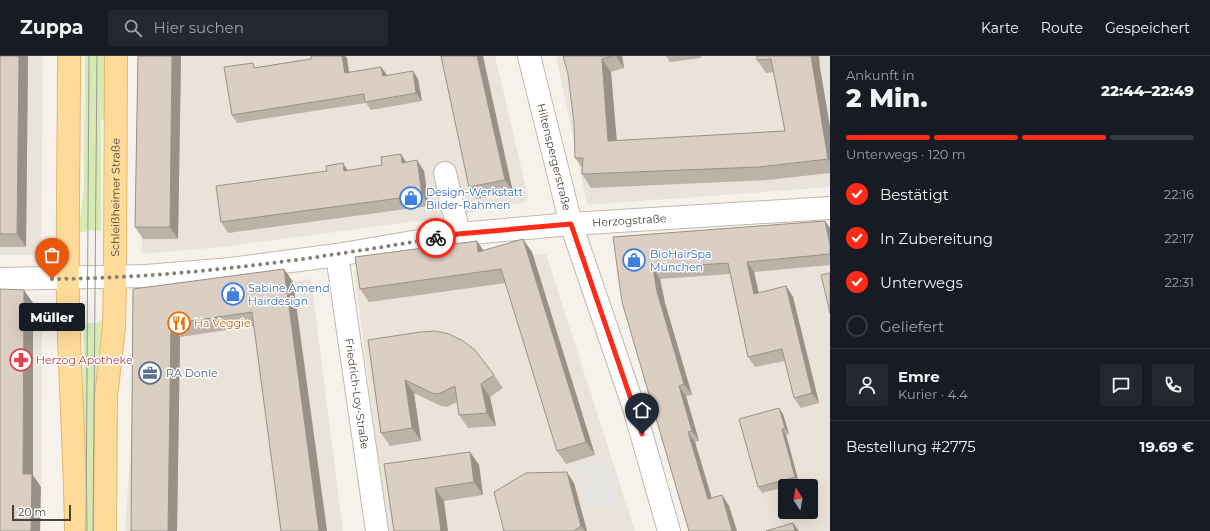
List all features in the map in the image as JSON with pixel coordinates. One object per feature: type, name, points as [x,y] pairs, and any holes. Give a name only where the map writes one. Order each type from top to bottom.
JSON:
[{"type":"main road","points":[[69,56],[68,278],[72,412],[75,454],[76,531]]},
{"type":"main road","name":"Schleißheimer Straße","points":[[104,531],[106,396],[114,328],[116,56]]},
{"type":"street","name":"Hiltenspergerstraße","points":[[529,56],[571,224],[634,408],[669,531]]},
{"type":"street","points":[[444,173],[458,234]]},
{"type":"street","name":"Herzogstraße","points":[[0,279],[115,277],[202,272],[337,256],[458,234],[571,224],[830,208]]},
{"type":"street","name":"Friedrich-Loy-Straße","points":[[337,256],[377,531]]},
{"type":"shaded area","points":[[0,56],[43,56],[41,248],[36,254],[32,255],[0,255]]},
{"type":"shaded area","points":[[142,56],[495,56],[528,197],[525,202],[448,217],[221,247],[142,254]]},
{"type":"shaded area","points":[[556,56],[830,56],[830,187],[587,205]]},
{"type":"shaded area","points":[[830,231],[830,531],[691,531],[619,246]]},
{"type":"shaded area","points":[[485,253],[546,254],[635,531],[388,531],[354,271]]},
{"type":"shaded area","points":[[311,279],[343,531],[125,531],[134,390],[142,301]]},
{"type":"shaded area","points":[[0,301],[34,301],[34,323],[42,323],[41,531],[0,531]]},
{"type":"shaded area","points":[[608,455],[619,503],[588,511],[575,467]]},
{"type":"green space","points":[[85,56],[109,56],[109,120],[101,120],[101,231],[86,230],[86,232],[80,232],[84,186]]},
{"type":"green space","points":[[99,321],[106,321],[100,531],[81,531],[84,323],[98,323]]},
{"type":"building","points":[[0,56],[19,56],[17,234],[0,234]]},
{"type":"building","points":[[138,56],[172,56],[170,227],[135,227]]},
{"type":"building","points":[[311,56],[342,56],[345,73],[381,67],[383,76],[413,71],[416,93],[365,102],[364,94],[232,115],[224,67],[253,63],[254,68],[311,59]]},
{"type":"building","points":[[441,56],[477,56],[505,180],[469,187]]},
{"type":"building","points":[[563,56],[613,56],[602,59],[608,141],[785,131],[771,59],[757,60],[757,56],[811,56],[828,159],[759,167],[582,174],[583,158],[575,158],[574,123],[568,74]]},
{"type":"building","points":[[401,154],[402,163],[417,160],[422,195],[221,222],[216,186],[327,171],[326,166],[343,163],[344,171],[382,165],[381,157]]},
{"type":"building","points":[[825,221],[830,245],[830,254],[747,262],[754,294],[786,286],[812,393],[794,398],[782,349],[748,357],[728,263],[653,268],[657,292],[684,384],[679,386],[692,431],[688,432],[708,499],[722,495],[732,531],[689,531],[622,302],[613,237]]},
{"type":"building","points":[[523,239],[586,442],[557,451],[501,269],[360,289],[355,257],[477,241],[478,252]]},
{"type":"building","points":[[284,269],[319,531],[281,531],[252,312],[171,324],[168,531],[131,531],[133,289]]},
{"type":"building","points":[[830,273],[830,313],[821,275]]},
{"type":"building","points":[[0,289],[24,290],[23,474],[32,474],[31,531],[0,531]]},
{"type":"building","points":[[435,331],[449,334],[463,341],[475,350],[494,375],[481,384],[487,413],[459,415],[455,386],[438,394],[432,393],[405,380],[412,428],[381,433],[368,340]]},
{"type":"building","points":[[779,408],[785,428],[782,429],[795,477],[778,479],[778,482],[758,487],[739,419]]},
{"type":"building","points":[[470,452],[474,482],[435,488],[441,531],[394,531],[384,464]]},
{"type":"building","points":[[567,472],[581,526],[574,531],[504,531],[494,492],[526,473]]},
{"type":"building","points":[[793,523],[795,531],[766,531]]},
{"type":"tram line","points":[[86,531],[89,56]]},
{"type":"tram line","points":[[93,531],[97,56]]},
{"type":"way so far","points":[[52,279],[146,276],[231,269],[337,256],[436,238]]},
{"type":"place","name":"Design-Werkstatt Bilder-Rahmen","points":[[411,198]]},
{"type":"place","name":"BioHairSpa München","points":[[634,260]]},
{"type":"place","name":"Müller","points":[[52,279]]},
{"type":"place","name":"Sabine Amend Hairdesign","points":[[233,294]]},
{"type":"place","name":"Ha Veggie","points":[[179,323]]},
{"type":"place","name":"Herzog Apotheke","points":[[21,360]]},
{"type":"place","name":"RA Donle","points":[[150,373]]},
{"type":"route","points":[[436,238],[458,234],[571,224],[642,434]]}]
